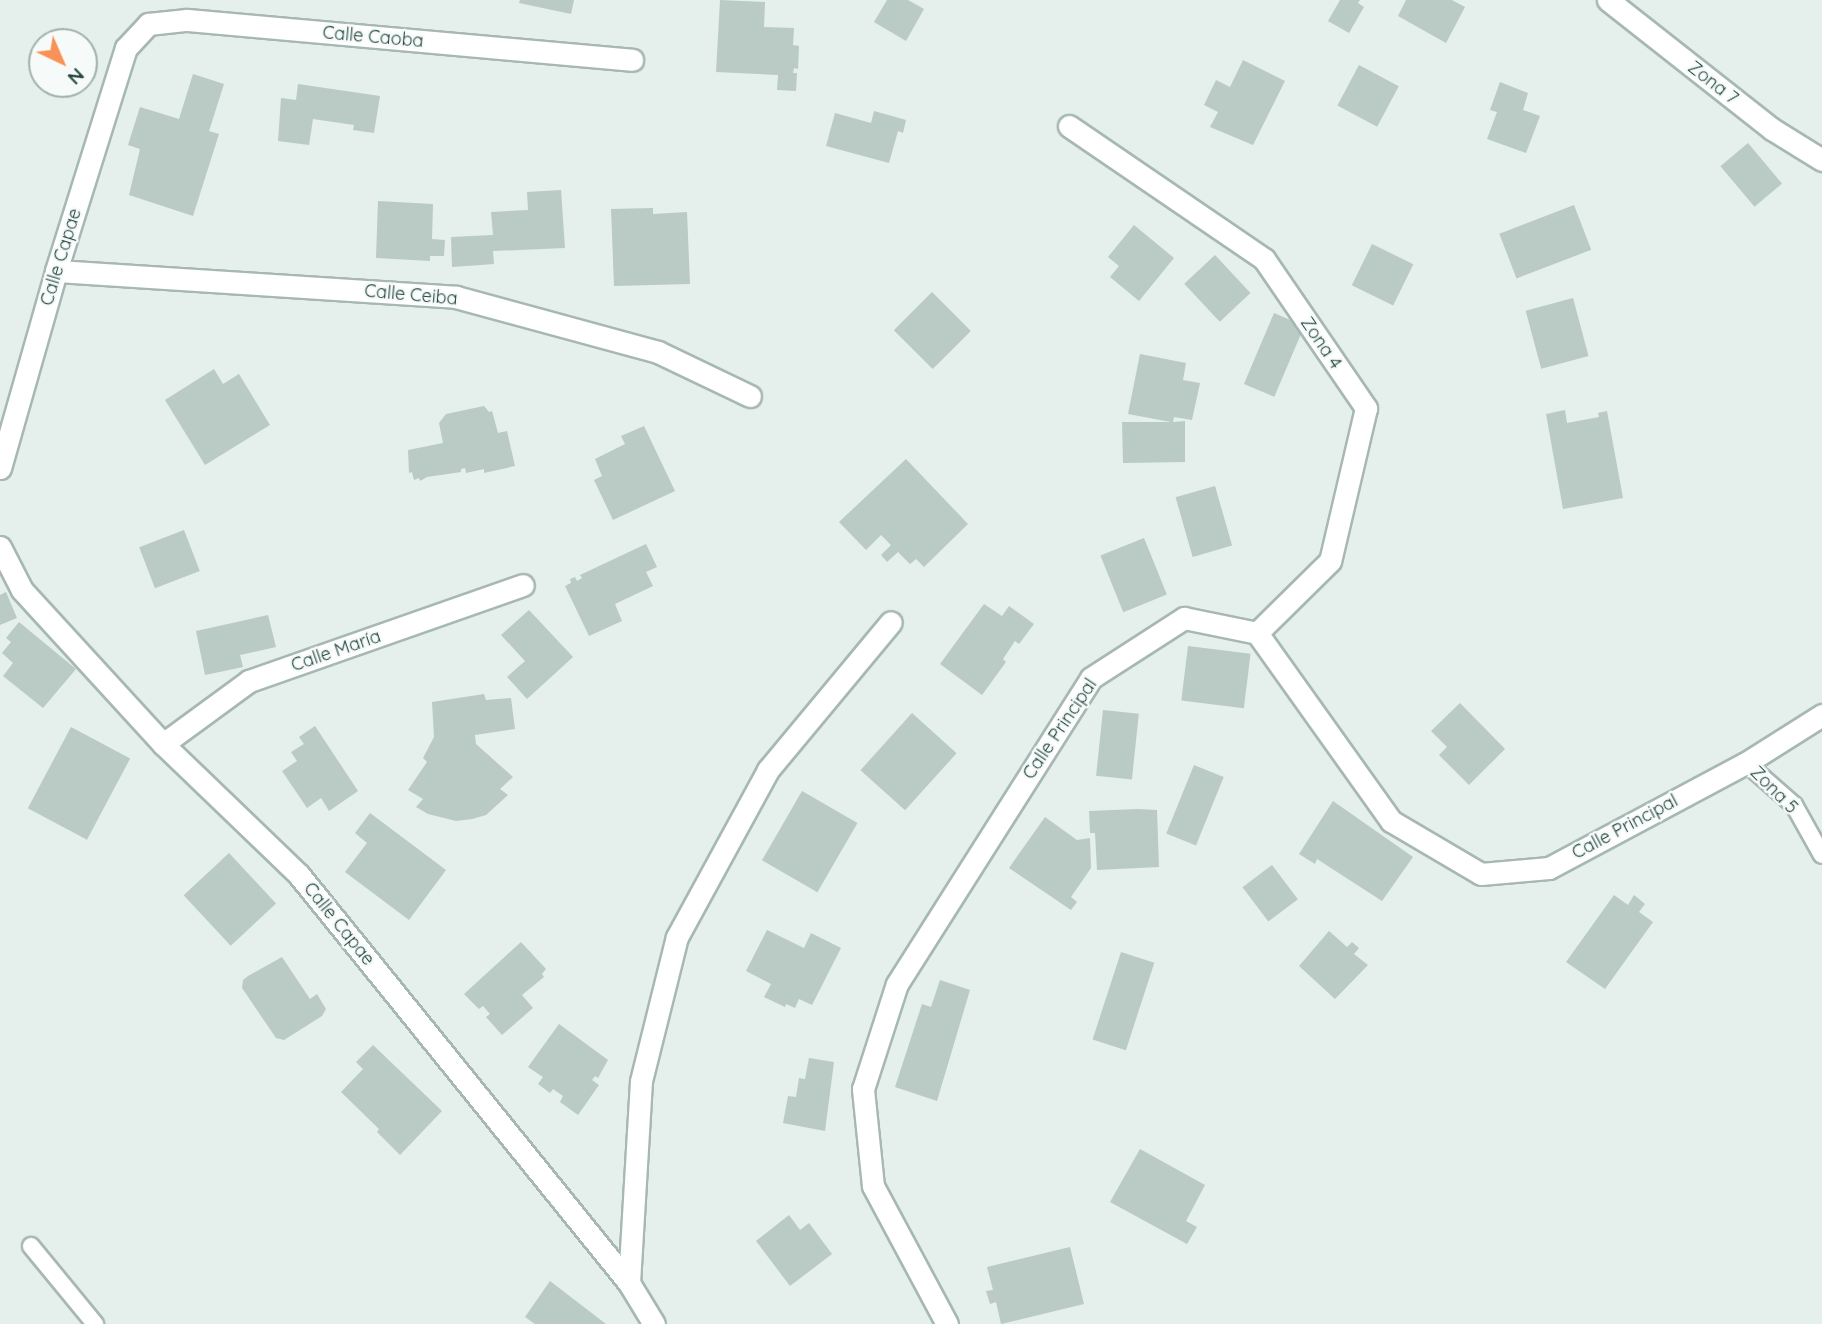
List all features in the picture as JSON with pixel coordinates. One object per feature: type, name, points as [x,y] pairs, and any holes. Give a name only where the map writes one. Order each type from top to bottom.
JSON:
[{"type":"street","name":"Zona 7","points":[[1608,0],[1772,129],[1822,160]]},
{"type":"street","name":"Calle Caoba","points":[[126,48],[148,24],[187,20],[632,60]]},
{"type":"street","name":"Calle Capae","points":[[0,468],[56,271],[126,48]]},
{"type":"street","name":"Zona 4","points":[[1069,126],[1264,259],[1366,408],[1330,561],[1257,633]]},
{"type":"street","name":"Calle Ceiba","points":[[56,271],[456,297],[658,352],[750,396]]},
{"type":"street","name":"Calle Capae","points":[[0,547],[22,590],[163,744],[299,875],[629,1283],[654,1324]]},
{"type":"street","name":"Calle María","points":[[163,744],[249,681],[523,585]]},
{"type":"street","name":"Calle Principal","points":[[947,1324],[873,1186],[863,1089],[897,984],[1090,677],[1184,618],[1257,633],[1391,821],[1481,874],[1549,868],[1746,763],[1822,715]]},
{"type":"street","points":[[629,1283],[641,1081],[677,937],[768,770],[891,622]]},
{"type":"lane","name":"Zona 5","points":[[1746,763],[1794,805],[1822,855]]},
{"type":"lane","points":[[31,1246],[95,1324]]},
{"type":"building","points":[[520,0],[574,0],[571,14],[519,3]]},
{"type":"building","points":[[720,0],[765,2],[764,27],[794,28],[793,45],[799,46],[798,69],[794,68],[793,73],[797,73],[796,91],[777,90],[778,75],[716,72]]},
{"type":"building","points":[[887,0],[908,0],[924,9],[906,41],[874,22]]},
{"type":"building","points":[[1340,0],[1360,0],[1358,3],[1364,7],[1349,33],[1328,21]]},
{"type":"building","points":[[1406,0],[1452,0],[1465,7],[1446,43],[1398,16]]},
{"type":"building","points":[[1243,60],[1285,81],[1253,145],[1210,127],[1218,112],[1204,105],[1216,80],[1230,87]]},
{"type":"building","points":[[1359,65],[1399,86],[1377,127],[1337,106]]},
{"type":"building","points":[[193,74],[224,84],[209,131],[219,134],[193,216],[129,195],[140,149],[128,145],[140,107],[179,119]]},
{"type":"building","points":[[1500,82],[1528,93],[1523,110],[1540,116],[1526,153],[1487,139],[1497,112],[1490,110]]},
{"type":"building","points":[[298,84],[380,96],[374,133],[353,130],[354,125],[313,119],[309,145],[278,141],[281,98],[296,100]]},
{"type":"building","points":[[874,111],[906,120],[903,133],[898,131],[889,163],[826,146],[835,113],[871,123]]},
{"type":"building","points":[[1748,143],[1782,184],[1754,207],[1720,166]]},
{"type":"building","points":[[561,190],[565,248],[493,251],[494,264],[452,267],[451,237],[493,235],[491,212],[528,210],[527,192]]},
{"type":"building","points":[[378,201],[433,204],[432,239],[445,240],[444,256],[430,256],[430,261],[376,258]]},
{"type":"building","points":[[1574,205],[1591,250],[1517,278],[1499,234]]},
{"type":"building","points":[[653,208],[653,214],[687,212],[690,284],[614,286],[611,209]]},
{"type":"building","points":[[1134,225],[1174,258],[1139,301],[1110,277],[1119,266],[1108,257]]},
{"type":"building","points":[[1372,244],[1413,264],[1393,306],[1352,285]]},
{"type":"building","points":[[1215,255],[1250,293],[1220,322],[1184,284]]},
{"type":"building","points":[[932,292],[971,331],[933,369],[894,330]]},
{"type":"building","points":[[1573,298],[1589,356],[1541,369],[1526,311]]},
{"type":"building","points":[[1274,313],[1304,326],[1274,397],[1244,384]]},
{"type":"building","points":[[1140,354],[1186,363],[1183,380],[1200,383],[1192,420],[1174,417],[1173,422],[1185,421],[1185,462],[1123,463],[1122,422],[1171,422],[1128,414]]},
{"type":"building","points":[[214,369],[223,384],[239,374],[270,425],[205,465],[165,400]]},
{"type":"building","points":[[484,406],[489,412],[492,411],[498,433],[507,431],[515,466],[484,473],[484,469],[466,473],[465,468],[461,469],[461,472],[414,480],[412,472],[409,473],[408,450],[443,443],[439,423],[446,414]]},
{"type":"building","points":[[1565,410],[1567,423],[1599,417],[1598,413],[1607,411],[1623,498],[1563,509],[1546,414]]},
{"type":"building","points":[[644,426],[675,491],[613,520],[594,480],[602,476],[595,459],[625,444],[621,436]]},
{"type":"building","points":[[906,459],[968,524],[924,567],[916,559],[910,564],[898,552],[887,562],[881,555],[891,545],[881,535],[866,550],[839,522]]},
{"type":"building","points":[[1215,486],[1232,546],[1193,557],[1176,497]]},
{"type":"building","points":[[184,530],[200,571],[155,588],[139,547]]},
{"type":"building","points":[[1144,538],[1167,595],[1123,612],[1100,556]]},
{"type":"building","points":[[646,544],[657,567],[646,572],[653,586],[615,604],[622,621],[589,636],[565,586],[571,583],[570,579],[575,577],[577,581],[582,578],[580,575]]},
{"type":"building","points":[[6,592],[17,618],[0,625],[0,595]]},
{"type":"building","points":[[984,604],[1002,616],[1009,606],[1034,624],[1019,644],[1015,641],[1003,659],[1006,662],[982,695],[940,664]]},
{"type":"building","points":[[529,610],[573,657],[527,699],[507,677],[525,661],[501,635]]},
{"type":"building","points":[[268,615],[276,647],[240,655],[243,667],[205,675],[196,631]]},
{"type":"building","points":[[19,622],[76,669],[43,708],[3,676],[13,663],[2,653],[11,642],[6,638]]},
{"type":"building","points":[[1188,646],[1251,654],[1244,708],[1181,701]]},
{"type":"building","points":[[484,694],[486,700],[511,698],[515,729],[475,735],[476,744],[513,777],[500,789],[508,795],[486,815],[472,819],[456,821],[428,814],[416,807],[423,799],[408,790],[427,762],[423,758],[434,737],[432,702]]},
{"type":"building","points":[[1460,703],[1505,749],[1469,785],[1439,755],[1447,747],[1431,731]]},
{"type":"building","points":[[1103,710],[1139,714],[1132,779],[1096,776]]},
{"type":"building","points":[[912,713],[957,753],[905,810],[860,770]]},
{"type":"building","points":[[315,726],[358,791],[329,811],[321,798],[307,808],[282,771],[297,761],[291,752],[304,744],[299,737]]},
{"type":"building","points":[[71,727],[130,758],[87,840],[28,808]]},
{"type":"building","points":[[1194,765],[1224,777],[1196,846],[1166,834]]},
{"type":"building","points":[[802,791],[857,823],[817,892],[762,860]]},
{"type":"building","points":[[1333,801],[1413,857],[1382,901],[1317,859],[1315,864],[1299,854]]},
{"type":"building","points":[[1157,810],[1159,867],[1097,870],[1095,833],[1090,833],[1089,811]]},
{"type":"building","points":[[370,813],[446,870],[409,920],[345,872],[367,843],[355,833]]},
{"type":"building","points":[[1045,817],[1077,840],[1090,838],[1091,868],[1071,897],[1077,902],[1071,910],[1009,868]]},
{"type":"building","points":[[229,853],[276,903],[231,946],[184,895]]},
{"type":"building","points":[[1272,865],[1298,899],[1268,922],[1242,887]]},
{"type":"building","points":[[1614,895],[1628,905],[1634,895],[1645,904],[1639,912],[1653,922],[1605,989],[1566,962]]},
{"type":"building","points":[[767,930],[804,948],[811,933],[841,948],[812,1005],[799,999],[795,1008],[786,1004],[785,1007],[764,997],[771,984],[746,971]]},
{"type":"building","points":[[1329,931],[1347,947],[1352,942],[1359,948],[1354,954],[1368,965],[1335,999],[1299,966]]},
{"type":"building","points":[[521,942],[546,969],[542,974],[544,977],[522,995],[533,1008],[502,1035],[486,1017],[490,1014],[483,1006],[479,1009],[464,994]]},
{"type":"building","points":[[1121,952],[1154,963],[1126,1050],[1093,1039]]},
{"type":"building","points":[[282,957],[310,999],[317,994],[326,1009],[322,1016],[284,1040],[276,1038],[242,988],[243,980],[248,976]]},
{"type":"building","points":[[940,980],[970,990],[937,1101],[895,1087],[922,1004],[931,1007]]},
{"type":"building","points":[[559,1024],[608,1060],[598,1078],[595,1076],[592,1080],[599,1085],[578,1115],[560,1102],[563,1096],[553,1089],[550,1093],[538,1084],[543,1077],[528,1067]]},
{"type":"building","points":[[373,1045],[442,1111],[400,1155],[377,1132],[379,1129],[341,1092],[363,1069],[356,1062]]},
{"type":"building","points":[[809,1058],[834,1062],[825,1131],[783,1123],[788,1096],[796,1097],[799,1078],[805,1079]]},
{"type":"building","points":[[1140,1149],[1205,1185],[1186,1221],[1197,1227],[1187,1244],[1110,1202]]},
{"type":"building","points":[[789,1215],[800,1230],[809,1223],[832,1254],[790,1286],[756,1241]]},
{"type":"building","points":[[1070,1247],[1084,1304],[1001,1324],[996,1302],[990,1304],[986,1291],[993,1290],[987,1267]]},
{"type":"building","points":[[550,1281],[606,1324],[535,1324],[525,1317]]}]
